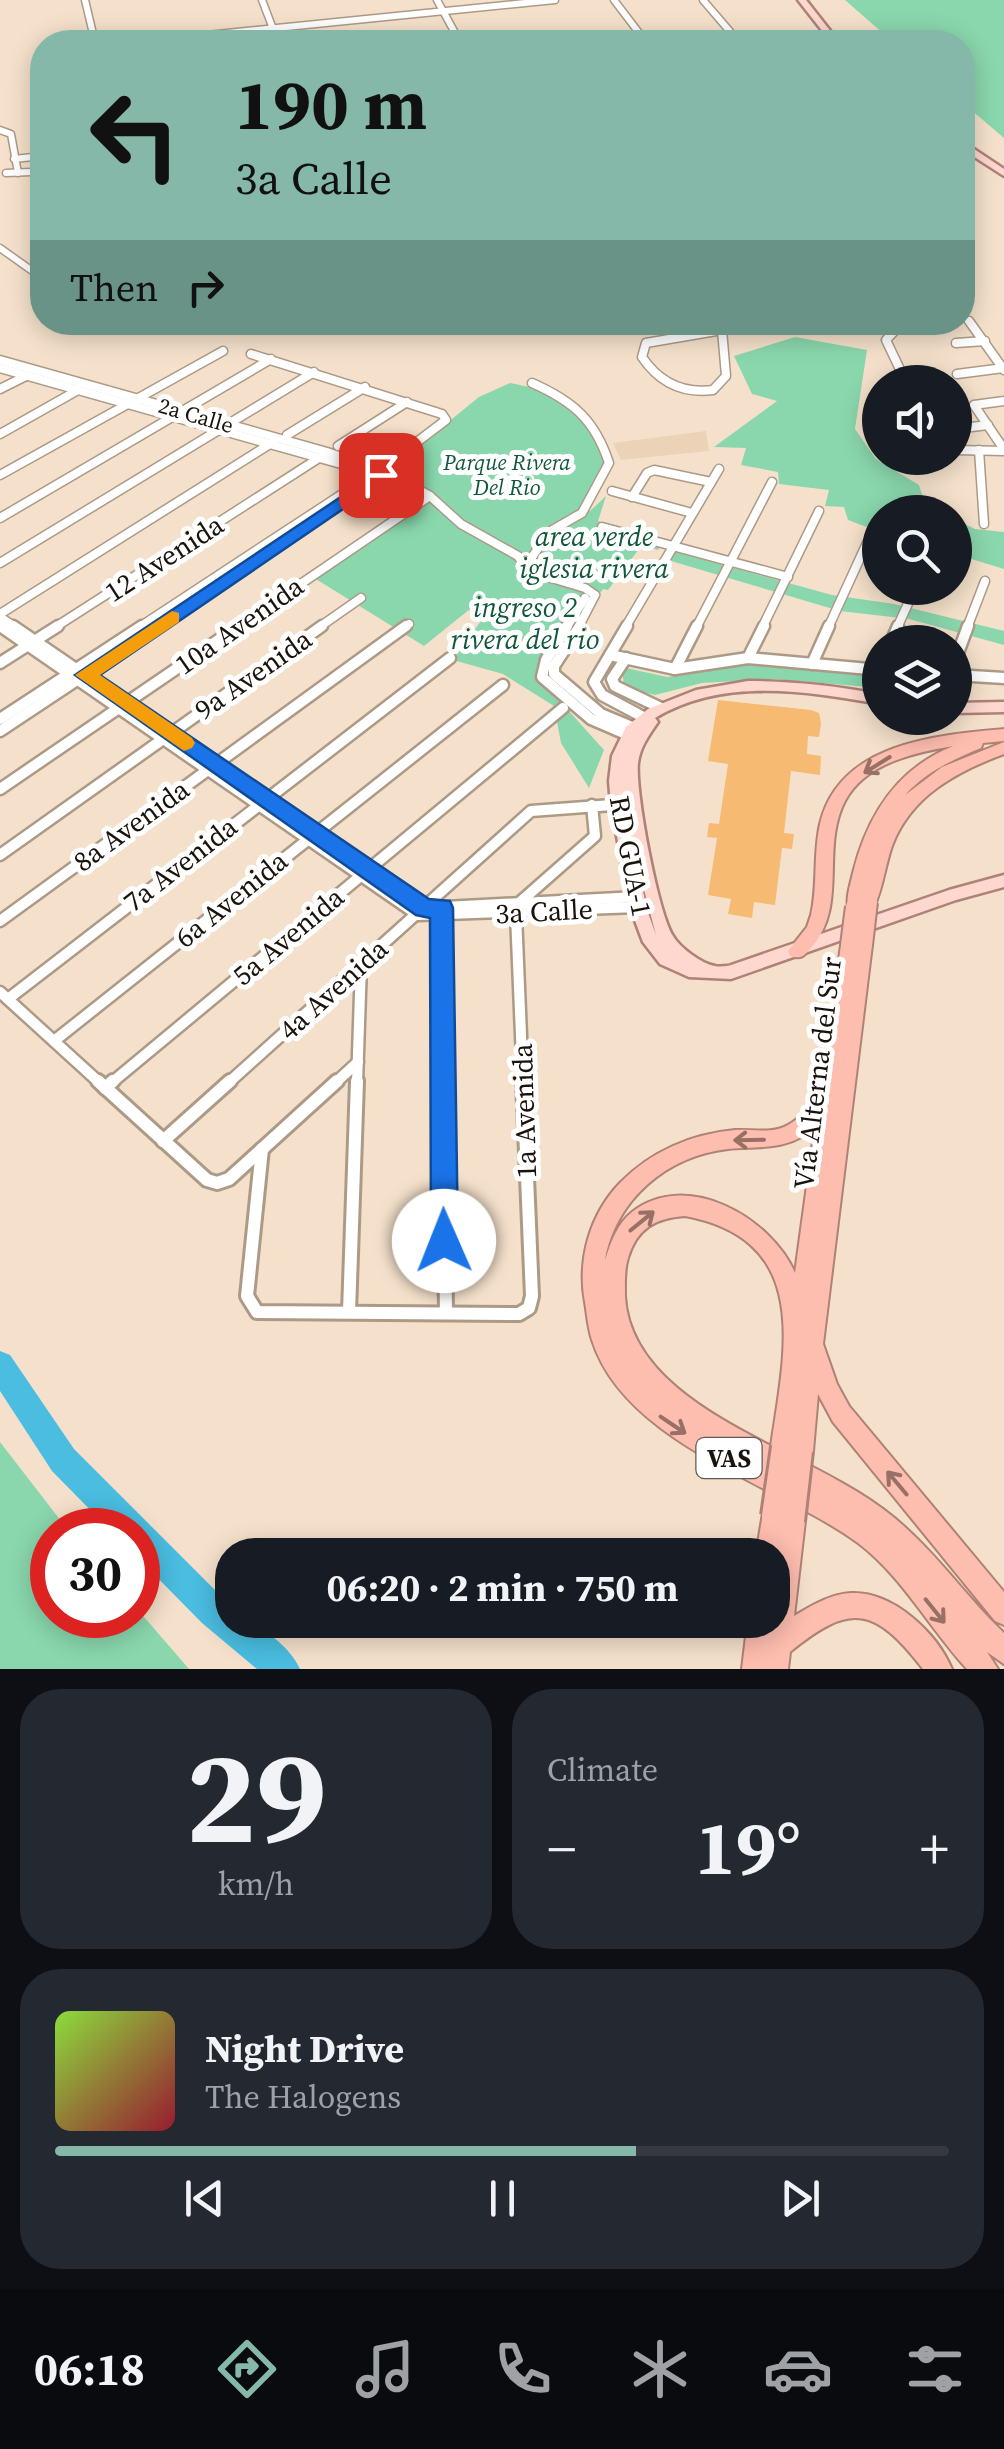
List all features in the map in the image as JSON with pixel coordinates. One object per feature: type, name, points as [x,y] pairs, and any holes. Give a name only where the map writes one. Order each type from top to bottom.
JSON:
[{"type":"highway","name":"Vía Alterna del Sur","points":[[802,1334],[844,1059],[864,852],[894,796],[921,770],[957,750],[1004,735]]},
{"type":"highway","points":[[797,951],[816,928],[830,820],[849,786],[866,771],[908,748],[941,740],[1004,735]]},
{"type":"highway","name":"Vía Alterna del Sur","points":[[861,905],[877,856],[906,804],[936,778],[964,762],[1004,748]]},
{"type":"highway","name":"Vía Alterna del Sur","points":[[767,1652],[830,1096],[844,1059]]},
{"type":"highway","name":"Vía Alterna del Sur","points":[[830,1096],[808,1122],[789,1135],[703,1143],[645,1171],[619,1198],[600,1231],[592,1271],[593,1310],[607,1351],[659,1415],[701,1443],[824,1506],[871,1538],[985,1669]]},
{"type":"highway","name":"Vía Alterna del Sur","points":[[802,1334],[792,1288],[778,1260],[753,1233],[717,1211],[691,1204],[660,1208],[640,1218],[621,1242],[613,1272],[614,1308],[626,1344],[647,1376],[672,1400],[709,1425],[833,1487],[883,1523],[926,1563],[1004,1651]]},
{"type":"highway","points":[[802,1334],[841,1414],[1004,1612]]},
{"type":"highway","name":"Vía Alterna del Sur","points":[[775,1538],[783,1518]]},
{"type":"highway","points":[[767,1652],[811,1615],[842,1606],[863,1606],[891,1614],[915,1636],[939,1669]]},
{"type":"main road","points":[[802,0],[826,30]]},
{"type":"main road","points":[[975,153],[1004,173]]},
{"type":"main road","points":[[637,730],[661,708],[708,689],[737,684],[862,697]]},
{"type":"main road","points":[[972,708],[1004,708]]},
{"type":"main road","name":"RD GUA-1","points":[[637,730],[617,771],[614,801],[648,937],[664,958],[683,970],[712,974],[752,967],[954,894],[1004,881]]},
{"type":"main road","name":"RD GUA-1","points":[[637,730],[631,781],[643,841],[640,898]]},
{"type":"main road","points":[[614,801],[628,828],[643,841]]},
{"type":"main road","points":[[640,898],[660,922],[669,946],[712,974]]},
{"type":"street","points":[[85,0],[91,30]]},
{"type":"street","points":[[262,0],[273,28]]},
{"type":"street","points":[[437,0],[454,30]]},
{"type":"street","points":[[254,30],[555,0]]},
{"type":"street","points":[[614,0],[637,30]]},
{"type":"street","points":[[703,0],[729,30]]},
{"type":"street","points":[[0,130],[11,134],[18,173]]},
{"type":"street","points":[[14,159],[30,157]]},
{"type":"street","points":[[6,173],[30,172]]},
{"type":"street","points":[[0,248],[30,269]]},
{"type":"street","points":[[677,335],[646,344],[642,357],[684,392],[712,390],[726,376],[722,335]]},
{"type":"street","points":[[890,335],[886,340],[898,365]]},
{"type":"street","points":[[956,344],[987,341]]},
{"type":"street","points":[[987,341],[1004,360]]},
{"type":"street","points":[[972,372],[1004,369],[987,341]]},
{"type":"street","points":[[0,476],[223,351]]},
{"type":"street","points":[[0,731],[77,675],[383,472],[446,418],[407,402],[251,354]]},
{"type":"street","points":[[0,518],[271,359]]},
{"type":"street","name":"2a Calle","points":[[0,360],[383,472],[428,497],[452,524],[511,558],[523,570]]},
{"type":"street","name":"2a Calle","points":[[0,368],[217,430],[278,439]]},
{"type":"street","points":[[0,389],[36,370]]},
{"type":"street","points":[[0,562],[314,372]]},
{"type":"street","points":[[532,383],[566,397],[585,411],[609,463],[582,514],[549,532],[523,570],[590,596],[592,607],[554,666],[554,674],[584,703],[637,730]]},
{"type":"street","points":[[0,434],[88,385]]},
{"type":"street","points":[[32,644],[0,615],[364,388]]},
{"type":"street","points":[[972,450],[1003,448],[974,405],[1004,401]]},
{"type":"street","points":[[338,446],[407,402]]},
{"type":"street","points":[[972,427],[988,425]]},
{"type":"street","points":[[979,450],[984,524]]},
{"type":"street","name":"12 Avenida","points":[[0,663],[323,455]]},
{"type":"street","points":[[637,730],[596,690],[594,682],[719,468]]},
{"type":"street","points":[[632,497],[654,470],[711,482]]},
{"type":"street","points":[[674,669],[772,482]]},
{"type":"street","points":[[612,492],[692,513]]},
{"type":"street","name":"10a Avenida","points":[[0,790],[428,497]]},
{"type":"street","points":[[748,658],[818,511]]},
{"type":"street","points":[[602,528],[788,577]]},
{"type":"street","points":[[812,664],[862,554]]},
{"type":"street","points":[[968,625],[985,581]]},
{"type":"street","name":"9a Avenida","points":[[0,856],[361,598]]},
{"type":"street","name":"8a Avenida","points":[[0,921],[409,624]]},
{"type":"street","points":[[0,626],[32,644],[421,912]]},
{"type":"street","points":[[610,655],[674,669],[748,658],[862,668]]},
{"type":"street","name":"7a Avenida","points":[[4,995],[450,658]]},
{"type":"street","points":[[626,658],[614,670],[615,686],[661,708]]},
{"type":"street","points":[[0,720],[77,675]]},
{"type":"street","points":[[972,676],[1004,678]]},
{"type":"street","name":"6a Avenida","points":[[54,1041],[503,685]]},
{"type":"street","name":"5a Avenida","points":[[106,1088],[563,708]]},
{"type":"street","name":"4a Avenida","points":[[163,1141],[534,809],[614,801]]},
{"type":"street","points":[[517,908],[595,836],[592,805]]},
{"type":"street","name":"3a Calle","points":[[421,912],[640,898]]},
{"type":"street","name":"1a Avenida","points":[[446,1313],[520,1314],[529,1308],[532,1296],[517,908]]},
{"type":"street","points":[[262,1149],[247,1296],[250,1306],[257,1312],[446,1313],[441,912]]},
{"type":"street","points":[[349,1312],[361,964]]},
{"type":"street","points":[[4,995],[207,1180],[217,1183],[229,1179],[358,1062]]},
{"type":"shaded area","points":[[706,431],[709,451],[621,460],[613,443]]},
{"type":"green space","points":[[845,0],[1004,0],[1004,138],[975,113],[975,30],[879,30]]},
{"type":"green space","points":[[795,337],[867,350],[855,429],[862,439],[862,475],[902,475],[919,485],[922,495],[862,495],[862,525],[848,520],[844,507],[825,506],[829,490],[779,484],[778,472],[741,465],[746,448],[714,447],[777,401],[752,394],[734,356]]},
{"type":"green space","name":"Parque Rivera Del Rio","points":[[510,383],[553,393],[577,404],[600,436],[606,456],[605,474],[592,498],[573,518],[590,511],[606,496],[598,521],[664,539],[658,550],[642,545],[608,590],[603,589],[541,680],[604,750],[589,788],[561,743],[554,706],[503,674],[453,660],[495,601],[485,597],[424,646],[311,576],[432,497],[391,474],[394,466],[479,397]]},
{"type":"green space","points":[[972,528],[1004,532],[1004,569],[972,559]]},
{"type":"green space","points":[[672,551],[832,595],[862,599],[862,605],[898,605],[1004,631],[1004,645],[972,636],[972,625],[931,625],[840,611],[671,561]]},
{"type":"green space","points":[[747,665],[862,669],[862,686],[773,679],[702,683],[655,695],[624,687],[622,667],[667,677]]},
{"type":"green space","points":[[0,1442],[51,1508],[30,1508],[30,1638],[160,1635],[189,1669],[0,1669]]},
{"type":"building","points":[[718,700],[811,710],[819,713],[821,723],[819,737],[808,736],[807,754],[821,756],[820,775],[791,771],[784,833],[794,834],[792,849],[782,848],[775,905],[754,902],[752,918],[728,914],[731,899],[708,895],[717,838],[707,837],[709,823],[719,824],[728,764],[708,761]]},
{"type":"waterway","points":[[0,1365],[63,1460],[110,1508]]},
{"type":"waterway","points":[[160,1558],[213,1612],[283,1669]]},
{"type":"slow traffic","points":[[172,617],[85,675],[184,743]]},
{"type":"route","points":[[381,475],[85,675],[424,908],[442,908],[444,1241]]},
{"type":"park label","name":"area verde iglesia rivera","points":[[594,552]]},
{"type":"park label","name":"ingreso 2 rivera del rio","points":[[525,623]]}]
